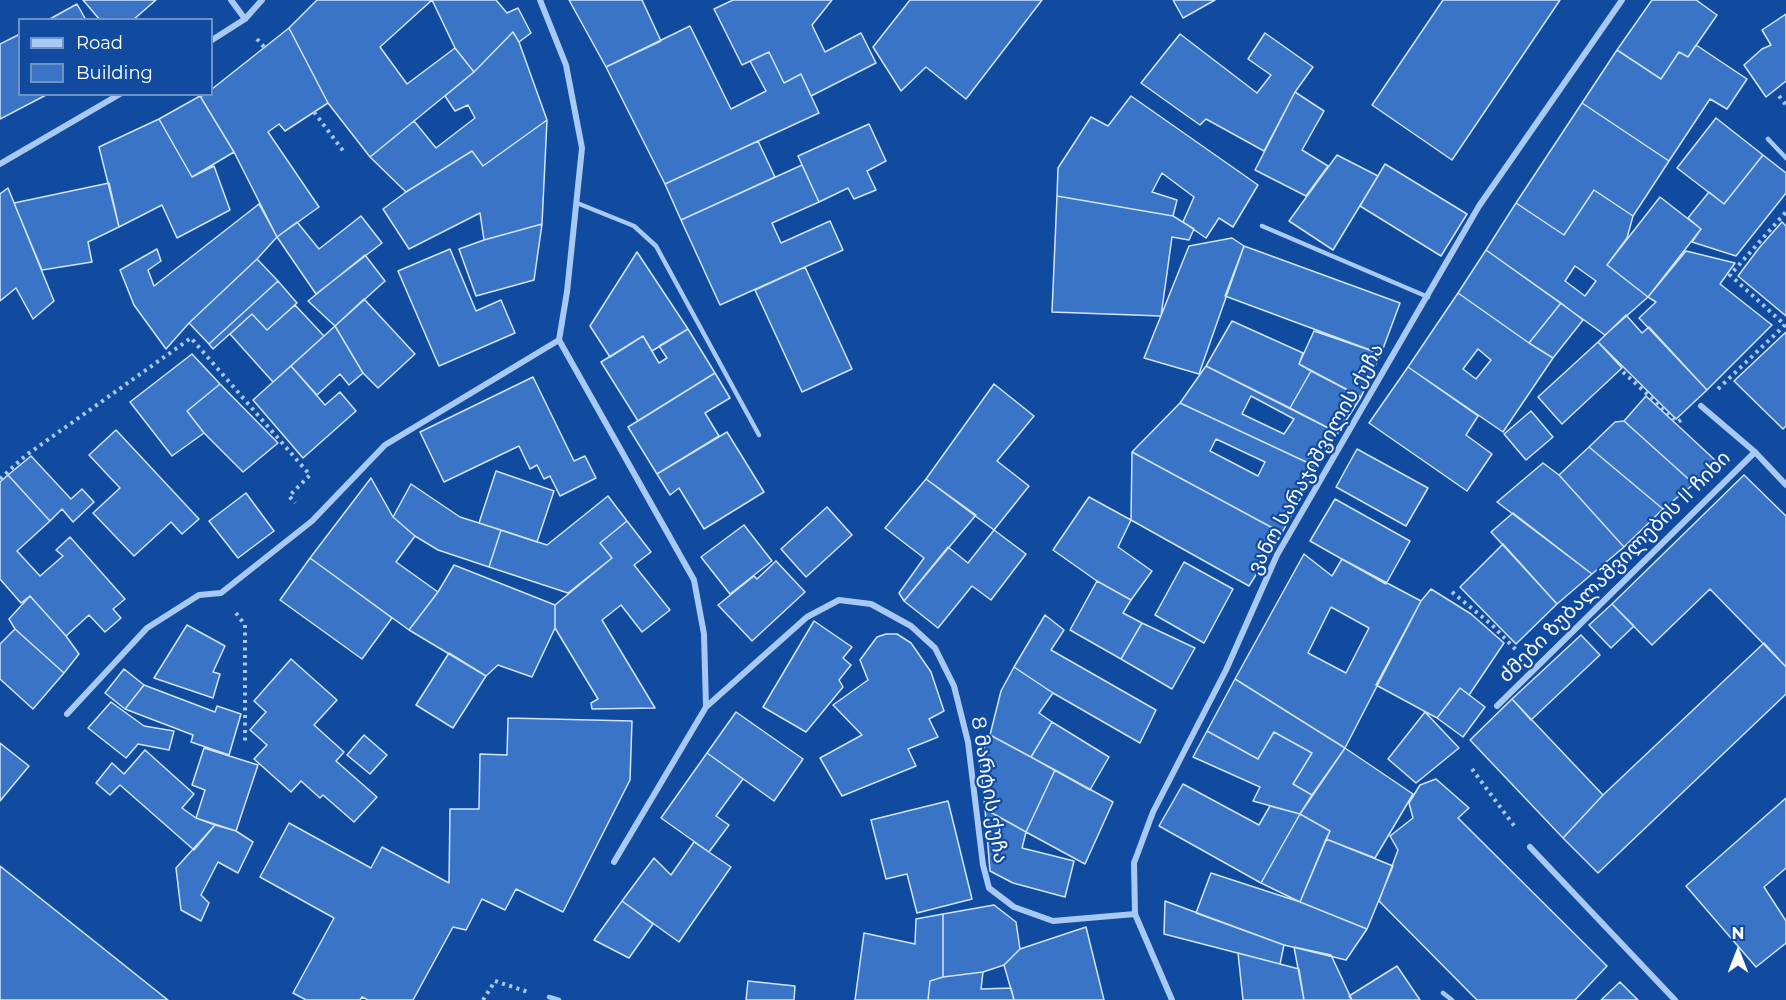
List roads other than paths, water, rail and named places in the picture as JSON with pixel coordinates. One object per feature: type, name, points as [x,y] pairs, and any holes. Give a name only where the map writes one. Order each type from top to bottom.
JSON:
[{"type":"street","points":[[231,0],[245,20]]},
{"type":"street","points":[[213,39],[245,20],[262,0]]},
{"type":"street","points":[[540,0],[566,65],[582,148],[567,292],[558,340],[694,580],[704,634],[705,706],[614,862]]},
{"type":"street","name":"ვანო სარაჯიშვილის ქუჩა","points":[[1172,1000],[1135,914],[1134,863],[1153,812],[1226,670],[1278,555],[1479,206],[1622,0]]},
{"type":"street","points":[[0,164],[117,96]]},
{"type":"street","points":[[67,714],[147,628],[199,595],[221,593],[312,521],[385,445],[558,340]]},
{"type":"street","points":[[1701,405],[1755,452],[1786,485]]},
{"type":"street","name":"ძმები ზუბალაშვილების II ჩიხი","points":[[1497,706],[1755,452]]},
{"type":"street","name":"8 მარტის ქუჩა","points":[[705,706],[807,617],[839,600],[872,604],[910,626],[935,648],[954,686],[968,742],[982,865],[989,888],[1014,908],[1053,921],[1135,914]]},
{"type":"street","points":[[1530,847],[1675,1000]]},
{"type":"lane","points":[[1768,139],[1786,158]]},
{"type":"lane","points":[[576,202],[634,226],[656,246],[759,435]]},
{"type":"lane","points":[[1262,226],[1428,297]]},
{"type":"lane","points":[[1443,993],[1452,1000]]},
{"type":"lane","points":[[549,997],[559,1000]]}]
